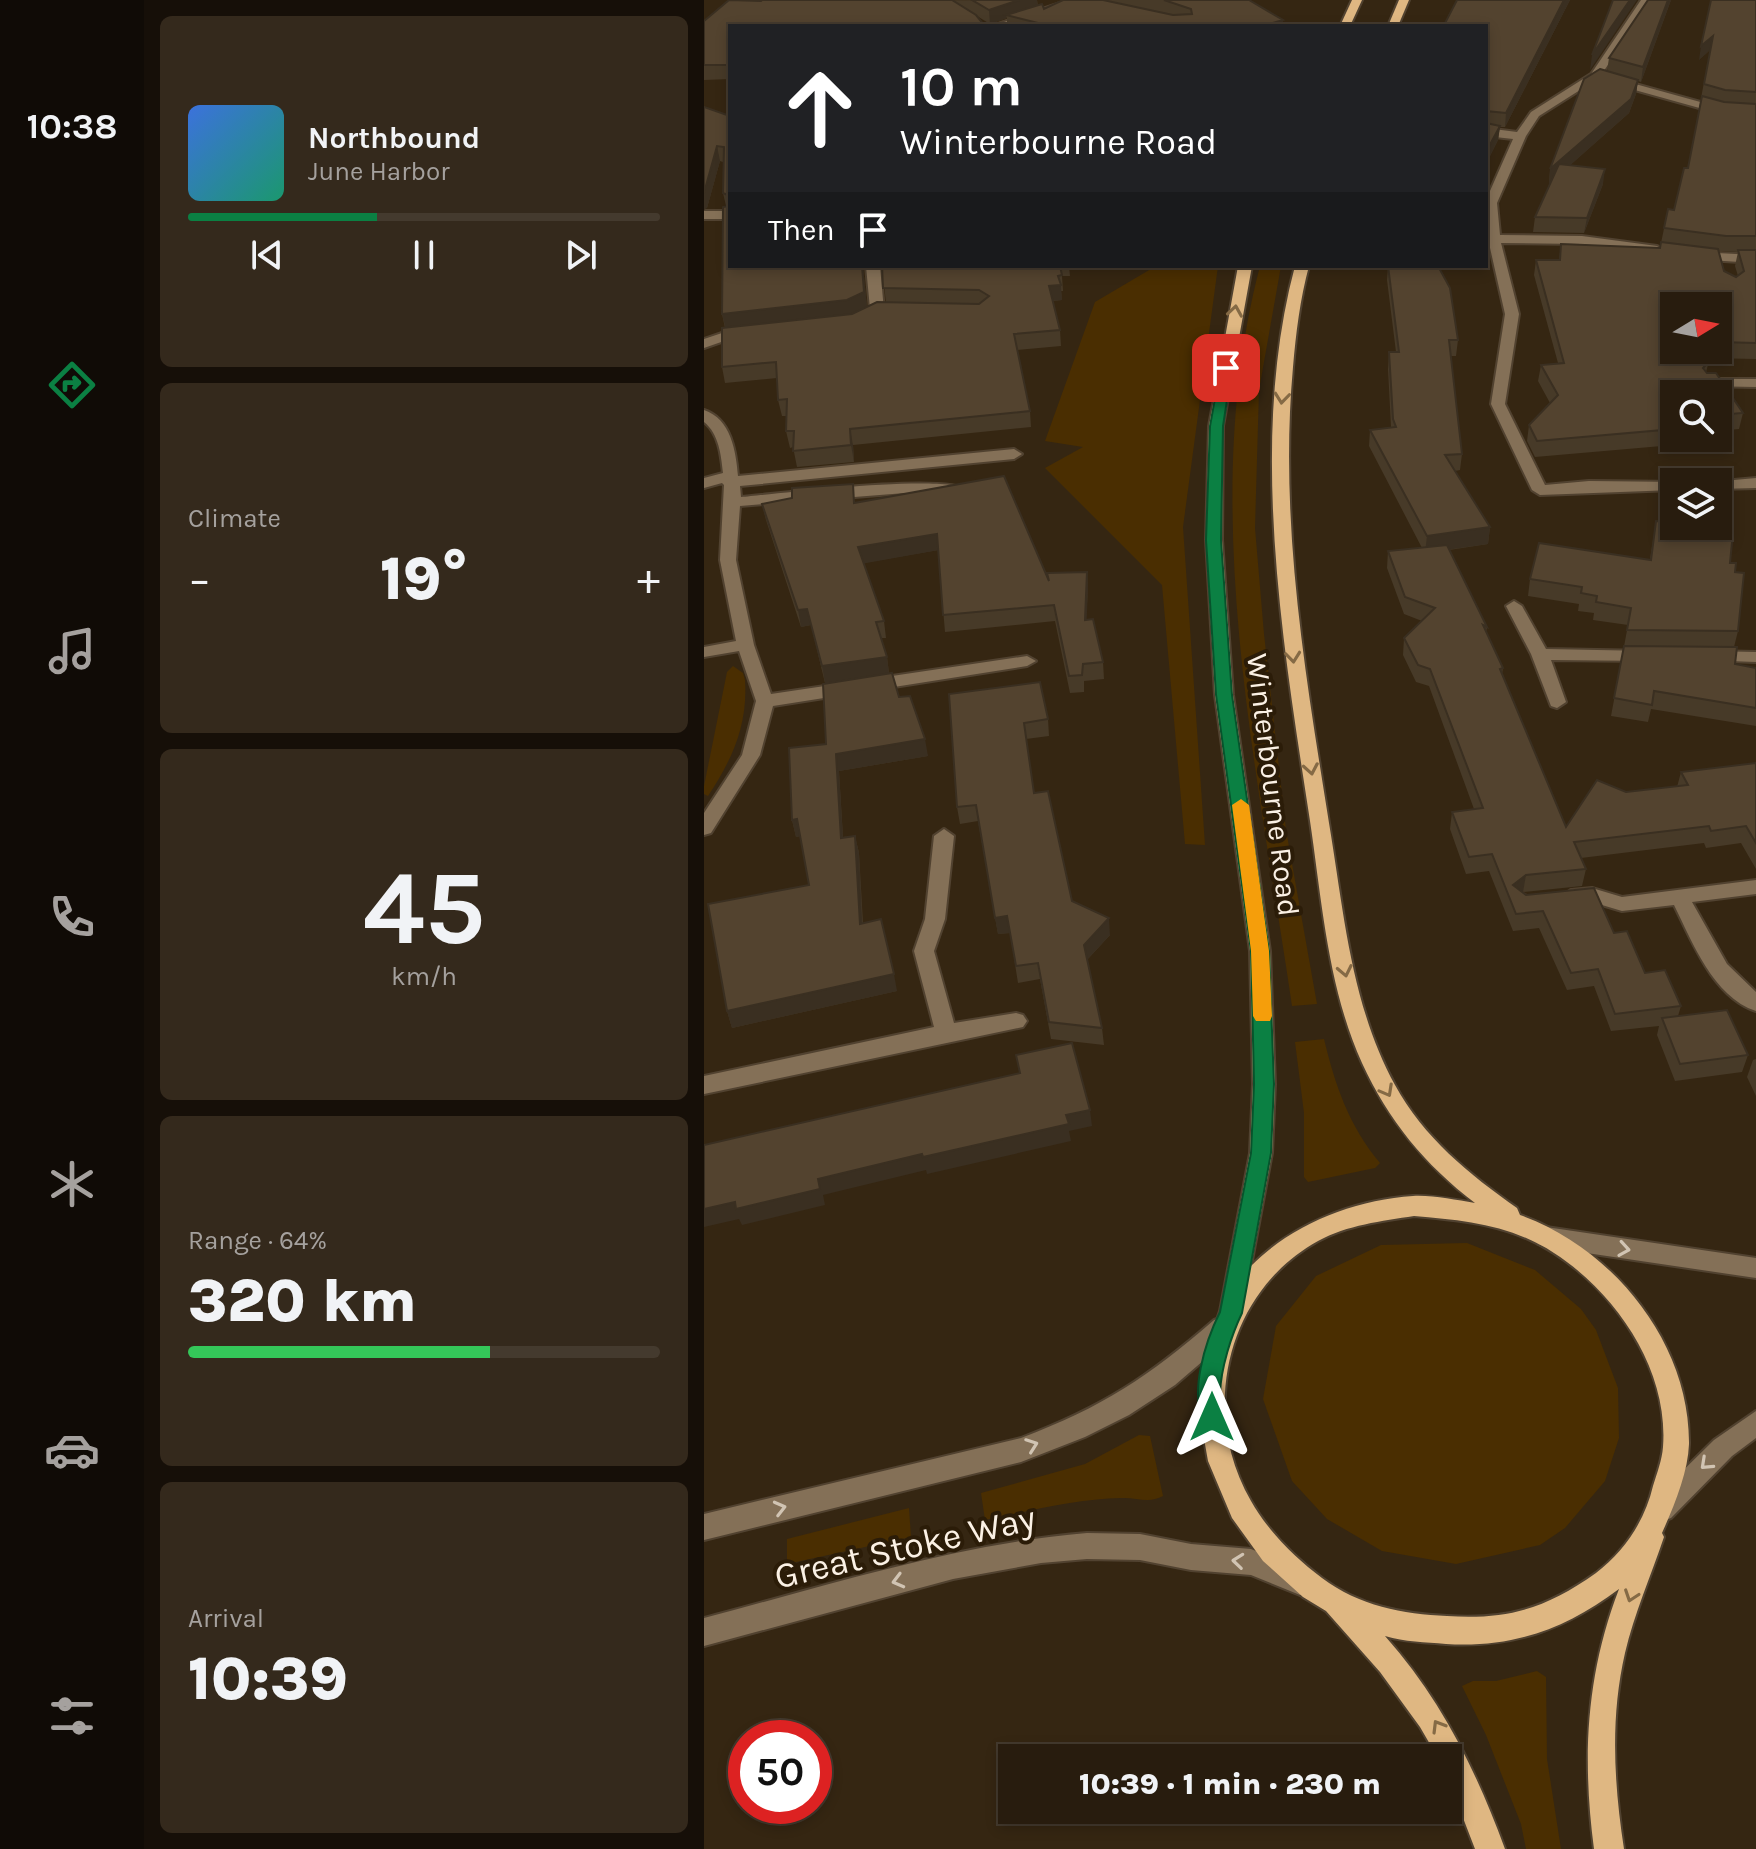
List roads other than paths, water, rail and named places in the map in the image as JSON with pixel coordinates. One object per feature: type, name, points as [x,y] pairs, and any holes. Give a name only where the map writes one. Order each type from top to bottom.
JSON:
[{"type":"main road","points":[[1346,24],[1357,0]]},
{"type":"main road","points":[[1394,24],[1404,0]]},
{"type":"main road","name":"Winterbourne Road","points":[[1244,268],[1216,426],[1214,540],[1224,695],[1260,951],[1264,1084],[1261,1153],[1227,1320],[1208,1394],[1218,1464],[1253,1531],[1320,1592]]},
{"type":"main road","name":"Winterbourne Road","points":[[1302,268],[1280,405],[1280,540],[1297,692],[1349,991],[1367,1050],[1386,1091],[1411,1130],[1435,1158],[1474,1192],[1600,1274],[1641,1324],[1668,1383],[1676,1446],[1659,1516]]},
{"type":"main road","points":[[1227,1320],[1263,1269],[1306,1236],[1358,1215],[1414,1206],[1472,1211],[1537,1232]]},
{"type":"main road","points":[[1320,1592],[1403,1627],[1480,1633],[1554,1616],[1614,1576],[1659,1516]]},
{"type":"main road","points":[[1609,1849],[1600,1773],[1601,1717],[1612,1653],[1659,1516]]},
{"type":"main road","points":[[1320,1592],[1379,1646],[1421,1699],[1449,1744],[1490,1849]]},
{"type":"street","points":[[1647,0],[1635,13],[1620,42],[1595,76],[1535,114],[1520,136],[1491,203],[1494,239],[1512,314],[1498,404],[1540,490],[1660,485]]},
{"type":"street","points":[[1004,24],[1079,1],[1092,5]]},
{"type":"street","points":[[1595,76],[1721,111],[1756,113]]},
{"type":"street","points":[[1488,132],[1520,136]]},
{"type":"street","points":[[704,215],[728,215]]},
{"type":"street","points":[[1494,239],[1582,240],[1725,266],[1756,259]]},
{"type":"street","points":[[839,324],[854,323],[884,311],[873,268]]},
{"type":"street","points":[[704,344],[722,337],[766,332]]},
{"type":"street","points":[[1732,383],[1756,383]]},
{"type":"street","points":[[704,414],[718,426],[728,451],[732,502],[728,560],[745,645],[765,701],[751,755],[704,828]]},
{"type":"street","points":[[704,483],[1014,454]]},
{"type":"street","points":[[1732,484],[1756,483]]},
{"type":"street","points":[[732,502],[905,488],[965,490]]},
{"type":"street","points":[[1514,606],[1540,654],[1557,702]]},
{"type":"street","points":[[704,652],[745,645]]},
{"type":"street","points":[[1540,654],[1663,656]]},
{"type":"street","points":[[1694,656],[1756,657]]},
{"type":"street","points":[[765,701],[1027,661]]},
{"type":"street","points":[[944,836],[935,919],[924,951],[946,1033]]},
{"type":"street","points":[[1551,899],[1592,895],[1622,904],[1746,889]]},
{"type":"street","points":[[1680,897],[1714,966],[1738,991],[1756,1003]]},
{"type":"street","points":[[704,1085],[1016,1021]]},
{"type":"street","points":[[1537,1232],[1756,1268]]},
{"type":"street","name":"Great Stoke Way","points":[[704,1527],[1021,1450],[1062,1434],[1120,1407],[1166,1377],[1227,1320]]},
{"type":"street","points":[[1659,1516],[1723,1448],[1756,1423]]},
{"type":"street","name":"Great Stoke Way","points":[[704,1632],[953,1566],[1041,1550],[1087,1546],[1140,1547],[1191,1557],[1251,1562],[1320,1592]]}]
